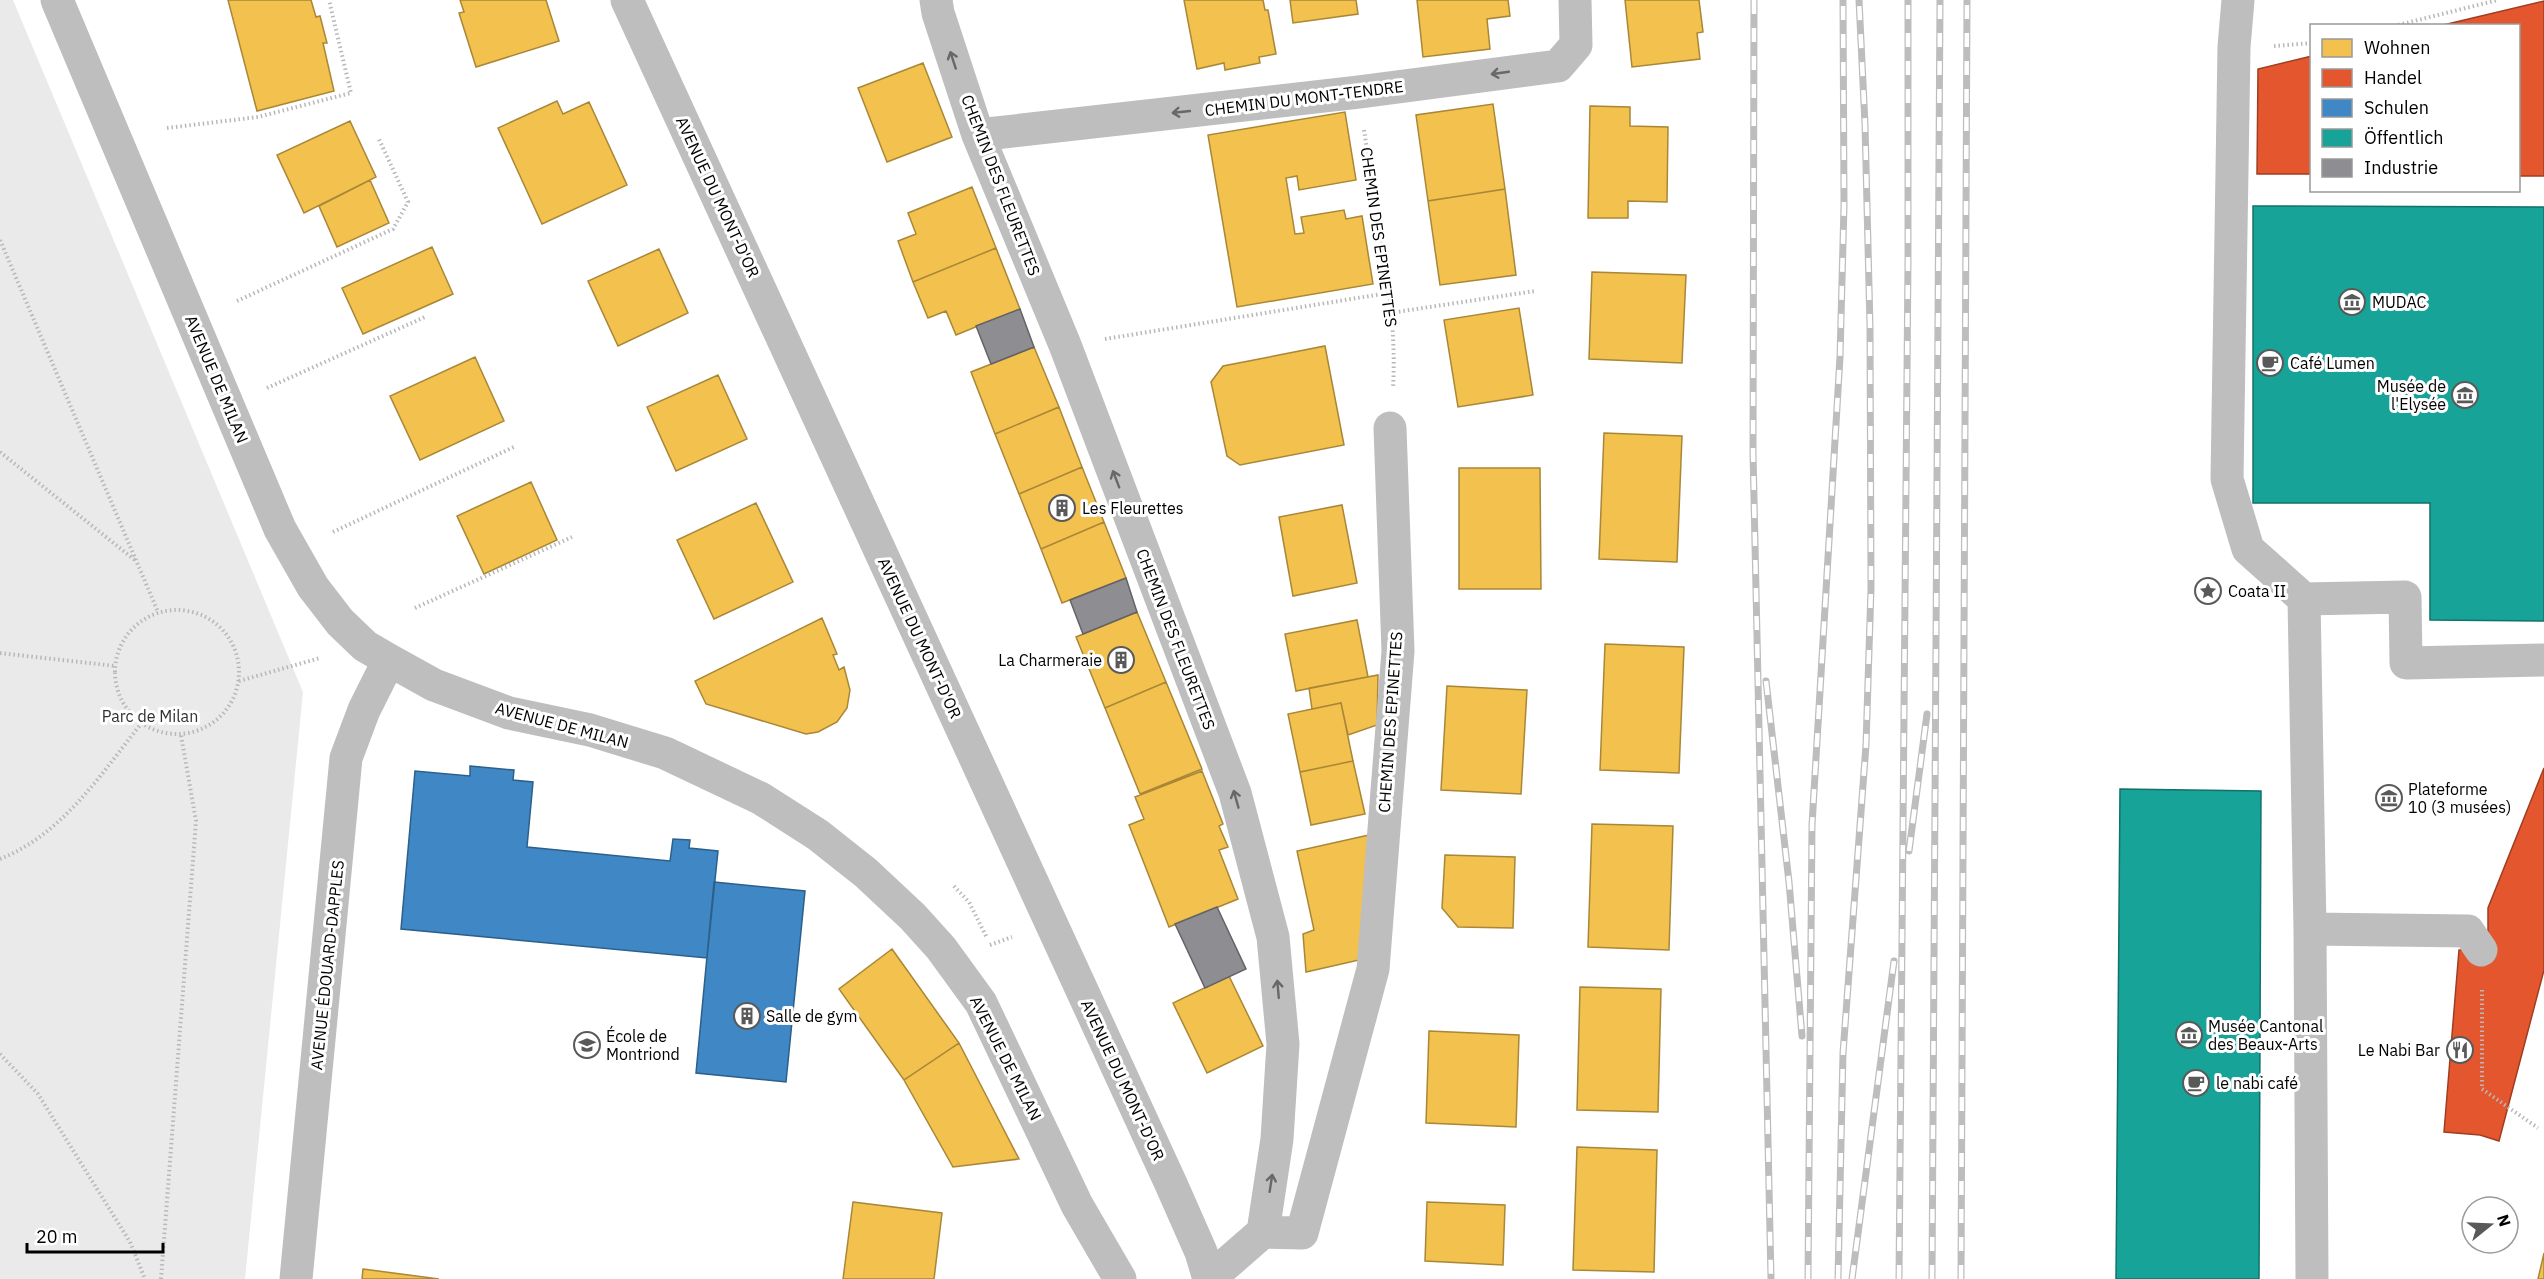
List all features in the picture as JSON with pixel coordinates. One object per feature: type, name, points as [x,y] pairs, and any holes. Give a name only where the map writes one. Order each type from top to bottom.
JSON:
[{"type":"street","name":"AVENUE DE MILAN","points":[[57,0],[280,529],[313,587],[340,622],[377,653],[434,685],[509,713],[590,730],[665,753],[759,798],[818,835],[866,873],[942,948],[981,1003],[1077,1205],[1120,1279]]},
{"type":"street","name":"AVENUE DU MONT-D'OR","points":[[627,0],[1161,1163],[1201,1252],[1209,1279]]},
{"type":"street","name":"CHEMIN DES FLEURETTES","points":[[936,0],[938,13],[978,135],[1065,345],[1235,793],[1273,937],[1283,1044],[1277,1139],[1263,1232]]},
{"type":"street","name":"CHEMIN DU MONT-TENDRE","points":[[978,135],[1359,92],[1558,66],[1576,45],[1575,0]]},
{"type":"street","points":[[2238,0],[2234,59],[2227,479],[2248,549],[2304,599],[2404,597],[2406,663],[2544,660]]},
{"type":"street","name":"CHEMIN DES EPINETTES","points":[[1263,1232],[1302,1233],[1373,969],[1398,651],[1390,428]]},
{"type":"street","points":[[2304,599],[2313,1279]]},
{"type":"street","name":"AVENUE ÉDOUARD-DAPPLES","points":[[296,1279],[346,758],[364,710],[377,653]]},
{"type":"street","points":[[2310,929],[2468,931],[2481,950]]},
{"type":"street","points":[[1209,1279],[1263,1232]]},
{"type":"path","points":[[167,128],[258,117],[351,93],[329,0]]},
{"type":"path","points":[[2402,24],[2498,0]]},
{"type":"path","name":"CHEMIN DES EPINETTES","points":[[1359,92],[1390,312],[1394,365],[1390,428]]},
{"type":"path","points":[[237,301],[393,229],[408,201],[378,137]]},
{"type":"path","points":[[0,240],[158,612]]},
{"type":"path","points":[[1390,312],[1535,291]]},
{"type":"path","points":[[1065,345],[1388,293]]},
{"type":"path","points":[[267,388],[425,317]]},
{"type":"path","points":[[333,532],[516,446]]},
{"type":"path","points":[[0,452],[137,561]]},
{"type":"path","points":[[415,608],[572,537]]},
{"type":"path","points":[[179,609],[200,614],[218,624],[231,640],[239,660],[239,681],[233,702],[219,719],[202,730],[181,735],[160,733],[141,724],[127,710],[118,692],[116,666],[118,653],[127,635],[141,621],[158,612],[179,609]]},
{"type":"path","points":[[0,653],[116,666]]},
{"type":"path","points":[[239,681],[377,653]]},
{"type":"path","points":[[0,859],[21,850],[55,826],[87,792],[141,724]]},
{"type":"path","points":[[160,1279],[196,821],[181,735]]},
{"type":"path","points":[[954,886],[969,902],[991,945],[1012,937]]},
{"type":"path","points":[[2481,950],[2482,1089],[2538,1128]]},
{"type":"path","points":[[0,1053],[38,1094],[129,1242],[145,1279]]},
{"type":"green space","name":"Parc de Milan","points":[[0,0],[13,0],[303,692],[245,1279],[0,1279]]},
{"type":"building: Wohnen","points":[[228,0],[311,0],[316,17],[320,16],[327,43],[323,43],[334,91],[257,111]]},
{"type":"building: Wohnen","points":[[460,0],[546,0],[559,41],[476,67],[459,13],[464,12]]},
{"type":"building: Wohnen","points":[[1184,0],[1263,0],[1265,10],[1268,10],[1276,54],[1259,57],[1260,63],[1225,70],[1224,63],[1197,69]]},
{"type":"building: Wohnen","points":[[1290,0],[1356,0],[1358,14],[1293,23]]},
{"type":"building: Wohnen","points":[[1417,0],[1508,0],[1510,16],[1487,19],[1490,49],[1423,57]]},
{"type":"building: Wohnen","points":[[1625,0],[1699,0],[1703,32],[1697,33],[1700,59],[1632,67]]},
{"type":"building: Wohnen","points":[[923,63],[952,137],[887,162],[858,88]]},
{"type":"building: Wohnen","points":[[557,101],[563,114],[589,102],[627,185],[542,224],[498,128]]},
{"type":"building: Wohnen","points":[[1493,104],[1505,189],[1428,201],[1416,115]]},
{"type":"building: Wohnen","points":[[1590,106],[1630,107],[1630,126],[1668,127],[1667,202],[1628,201],[1628,218],[1588,218]]},
{"type":"building: Wohnen","points":[[1345,112],[1356,180],[1299,190],[1297,176],[1286,178],[1295,234],[1304,233],[1301,217],[1344,210],[1346,219],[1362,216],[1373,284],[1237,307],[1208,135]]},
{"type":"building: Wohnen","points":[[350,121],[376,177],[304,213],[277,155]]},
{"type":"building: Wohnen","points":[[370,180],[389,223],[337,247],[319,206]]},
{"type":"building: Wohnen","points":[[972,187],[996,248],[913,282],[898,241],[916,234],[908,213]]},
{"type":"building: Wohnen","points":[[1505,189],[1516,275],[1440,285],[1428,201]]},
{"type":"building: Wohnen","points":[[432,247],[453,294],[363,334],[342,288]]},
{"type":"building: Wohnen","points":[[996,248],[1020,309],[956,335],[946,311],[928,318],[913,282]]},
{"type":"building: Wohnen","points":[[659,249],[688,313],[618,346],[588,281]]},
{"type":"building: Wohnen","points":[[1592,272],[1686,275],[1682,363],[1589,359]]},
{"type":"building: Wohnen","points":[[1519,308],[1533,395],[1458,407],[1444,320]]},
{"type":"building: Wohnen","points":[[1325,346],[1344,445],[1240,465],[1227,456],[1211,382],[1223,366]]},
{"type":"building: Wohnen","points":[[1034,347],[1059,407],[995,434],[971,372]]},
{"type":"building: Wohnen","points":[[475,357],[504,421],[420,460],[390,396]]},
{"type":"building: Wohnen","points":[[718,375],[747,439],[676,471],[647,407]]},
{"type":"building: Wohnen","points":[[1059,407],[1082,467],[1019,494],[995,434]]},
{"type":"building: Wohnen","points":[[1604,433],[1682,436],[1677,562],[1599,559]]},
{"type":"building: Wohnen","name":"Les Fleurettes","points":[[1082,467],[1104,522],[1041,549],[1019,494]]},
{"type":"building: Wohnen","points":[[1459,468],[1540,468],[1541,589],[1459,589]]},
{"type":"building: Wohnen","points":[[531,482],[557,540],[484,574],[457,516]]},
{"type":"building: Wohnen","points":[[756,503],[793,582],[714,619],[677,540]]},
{"type":"building: Wohnen","points":[[1342,505],[1357,583],[1293,596],[1279,517]]},
{"type":"building: Wohnen","points":[[1104,522],[1126,578],[1062,603],[1041,549]]},
{"type":"building: Wohnen","name":"La Charmeraie","points":[[1137,612],[1166,682],[1105,708],[1076,637]]},
{"type":"building: Wohnen","points":[[822,618],[837,654],[833,655],[839,670],[844,667],[850,690],[847,708],[837,722],[818,732],[806,734],[706,704],[695,681]]},
{"type":"building: Wohnen","points":[[1357,620],[1368,677],[1296,691],[1285,634]]},
{"type":"building: Wohnen","points":[[1605,644],[1684,647],[1679,773],[1600,770]]},
{"type":"building: Wohnen","points":[[1378,675],[1377,725],[1348,735],[1341,703],[1312,709],[1309,688]]},
{"type":"building: Wohnen","points":[[1166,682],[1202,769],[1140,794],[1105,708]]},
{"type":"building: Wohnen","points":[[1447,686],[1527,690],[1521,794],[1441,790]]},
{"type":"building: Wohnen","points":[[1341,703],[1353,761],[1300,772],[1288,714]]},
{"type":"building: Wohnen","points":[[1353,761],[1365,814],[1311,825],[1300,772]]},
{"type":"building: Wohnen","points":[[1202,771],[1223,824],[1219,826],[1228,847],[1219,850],[1238,899],[1169,927],[1129,825],[1144,819],[1135,797]]},
{"type":"building: Wohnen","points":[[1592,824],[1673,826],[1669,950],[1588,947]]},
{"type":"building: Wohnen","points":[[1369,835],[1368,958],[1306,972],[1303,934],[1314,930],[1297,851]]},
{"type":"building: Wohnen","points":[[1445,855],[1515,857],[1513,928],[1458,927],[1442,908]]},
{"type":"building: Wohnen","points":[[892,949],[959,1043],[904,1080],[839,989]]},
{"type":"building: Wohnen","points":[[1229,976],[1263,1046],[1207,1073],[1173,1003]]},
{"type":"building: Wohnen","points":[[1580,987],[1661,989],[1658,1112],[1577,1110]]},
{"type":"building: Wohnen","points":[[1429,1031],[1519,1035],[1516,1127],[1426,1123]]},
{"type":"building: Wohnen","points":[[959,1043],[1019,1159],[953,1167],[904,1080]]},
{"type":"building: Wohnen","points":[[1577,1147],[1657,1150],[1654,1272],[1573,1270]]},
{"type":"building: Wohnen","points":[[853,1202],[942,1213],[934,1279],[843,1279]]},
{"type":"building: Wohnen","points":[[1427,1202],[1505,1205],[1503,1265],[1425,1261]]},
{"type":"building: Wohnen","points":[[2544,1253],[2544,1279],[2538,1279]]},
{"type":"building: Wohnen","points":[[363,1269],[439,1279],[362,1279]]},
{"type":"building: Handel","points":[[2544,1],[2544,176],[2520,176],[2520,24],[2447,24]]},
{"type":"building: Handel","points":[[2310,56],[2310,174],[2257,174],[2258,69]]},
{"type":"building: Handel","points":[[2544,768],[2544,970],[2499,1141],[2480,1135],[2444,1132],[2459,950],[2488,950],[2488,908]]},
{"type":"building: Schulen","points":[[470,766],[514,770],[513,780],[533,782],[527,847],[670,861],[673,839],[690,840],[689,848],[718,851],[707,958],[401,929],[415,771],[470,776]]},
{"type":"building: Schulen","name":"Salle de gym","points":[[714,882],[805,891],[786,1082],[696,1073]]},
{"type":"building: Öffentlich","points":[[2253,206],[2544,207],[2544,621],[2430,620],[2430,503],[2253,503]]},
{"type":"building: Öffentlich","name":"Musée Cantonal des Beaux-Arts","points":[[2120,789],[2261,791],[2259,1279],[2116,1279]]},
{"type":"building: Industrie","points":[[1020,309],[1034,347],[991,364],[976,326]]},
{"type":"building: Industrie","points":[[1126,578],[1137,612],[1083,634],[1070,600]]},
{"type":"building: Industrie","points":[[1217,907],[1246,969],[1205,988],[1175,924]]},
{"type":"railway","points":[[1754,0],[1753,452],[1771,1279]]},
{"type":"railway","points":[[1808,1279],[1812,825],[1840,357],[1844,205],[1843,0]]},
{"type":"railway","points":[[1838,1279],[1843,1053],[1866,745],[1871,588],[1870,327],[1865,124],[1859,0]]},
{"type":"railway","points":[[1899,1279],[1908,260],[1908,0]]},
{"type":"railway","points":[[1932,1279],[1940,0]]},
{"type":"railway","points":[[1961,1279],[1967,0]]},
{"type":"railway","points":[[1766,681],[1789,882],[1802,1036]]},
{"type":"railway","points":[[1909,851],[1927,714]]},
{"type":"railway","points":[[1852,1279],[1894,961]]},
{"type":"place","name":"MUDAC","points":[[2352,302]]},
{"type":"place","name":"Café Lumen","points":[[2270,363]]},
{"type":"place","name":"Musée de l'Elysée","points":[[2465,395]]},
{"type":"place","name":"Les Fleurettes","points":[[1062,508]]},
{"type":"place","name":"Coata II","points":[[2208,591]]},
{"type":"place","name":"La Charmeraie","points":[[1121,660]]},
{"type":"place","name":"Plateforme 10 (3 musées)","points":[[2389,798]]},
{"type":"place","name":"Salle de gym","points":[[747,1016]]},
{"type":"place","name":"Musée Cantonal des Beaux-Arts","points":[[2189,1035]]},
{"type":"place","name":"École de Montriond","points":[[587,1045]]},
{"type":"place","name":"Le Nabi Bar","points":[[2460,1050]]},
{"type":"place","name":"le nabi café","points":[[2196,1083]]}]
